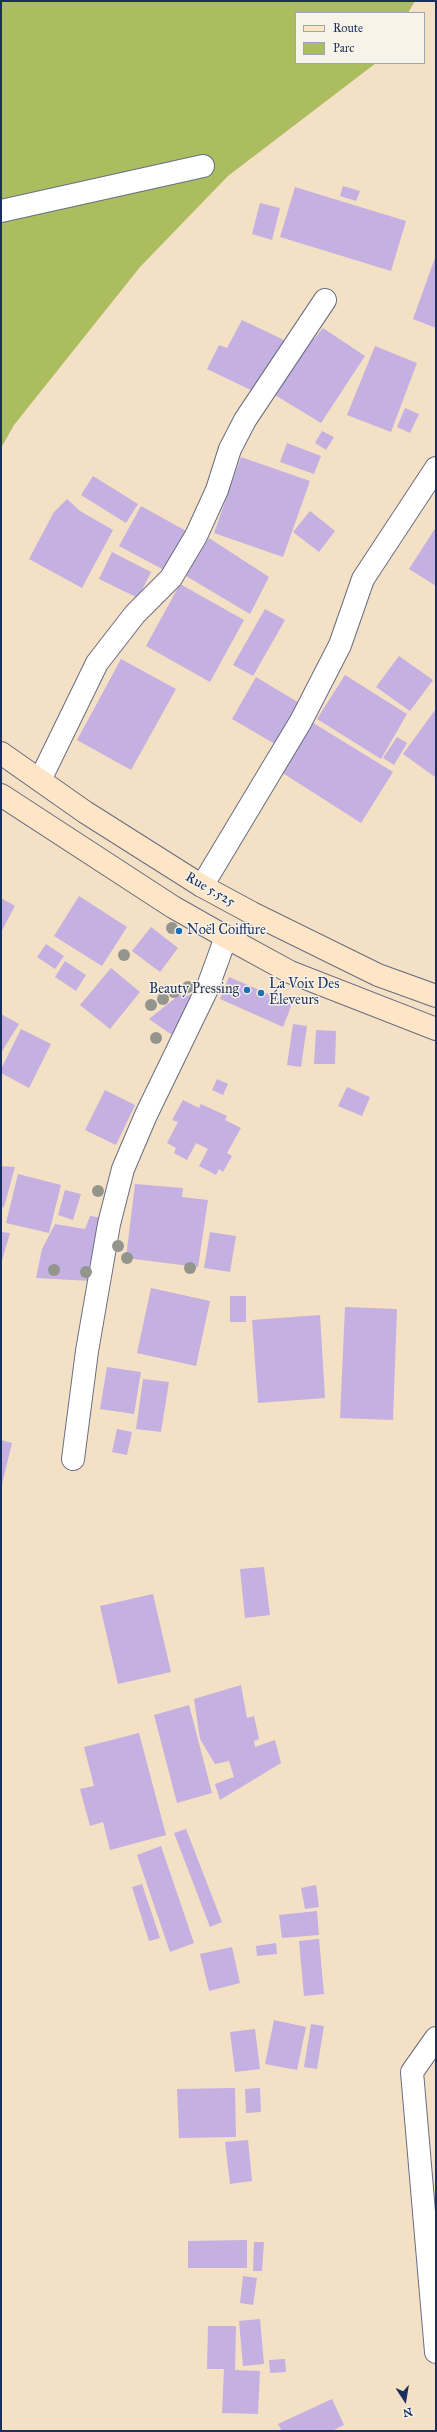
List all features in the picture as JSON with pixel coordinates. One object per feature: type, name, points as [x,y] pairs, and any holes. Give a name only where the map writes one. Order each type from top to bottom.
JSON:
[{"type":"street","points":[[1,211],[202,166]]},
{"type":"street","points":[[40,780],[98,663],[135,614],[171,578],[196,536],[217,490],[230,449],[245,420],[324,300]]},
{"type":"street","points":[[202,886],[301,722],[340,645],[363,580],[436,468]]},
{"type":"street","name":"Rue 5.525","points":[[1,753],[85,812],[202,886],[252,913],[378,975],[436,996]]},
{"type":"street","points":[[1,795],[173,907],[226,938],[290,972],[436,1029]]},
{"type":"street","points":[[73,1459],[87,1351],[108,1224],[123,1169],[146,1115],[207,990],[226,938]]},
{"type":"street","points":[[436,2038],[412,2072],[436,2352]]},
{"type":"green space","points":[[1,1],[415,1],[409,12],[295,12],[295,64],[375,64],[228,176],[140,267],[14,425],[1,448]]},
{"type":"building","points":[[343,186],[360,191],[356,201],[340,196]]},
{"type":"building","points":[[295,187],[406,221],[391,271],[280,237]]},
{"type":"building","points":[[260,203],[280,208],[272,240],[252,234]]},
{"type":"building","points":[[436,255],[436,328],[413,319]]},
{"type":"building","points":[[242,320],[284,340],[257,393],[207,369],[219,345],[227,348]]},
{"type":"building","points":[[323,328],[365,356],[321,423],[270,392],[311,337],[314,339]]},
{"type":"building","points":[[375,346],[417,363],[391,432],[347,415]]},
{"type":"building","points":[[405,408],[419,414],[410,433],[397,427]]},
{"type":"building","points":[[322,431],[334,437],[326,450],[315,443]]},
{"type":"building","points":[[287,443],[321,456],[314,474],[280,462]]},
{"type":"building","points":[[241,457],[310,481],[283,557],[214,533]]},
{"type":"building","points":[[93,476],[138,504],[126,523],[81,495]]},
{"type":"building","points":[[67,499],[80,511],[113,530],[82,588],[29,559],[54,512]]},
{"type":"building","points":[[141,506],[188,532],[166,571],[119,546]]},
{"type":"building","points":[[310,511],[335,531],[319,552],[293,532]]},
{"type":"building","points":[[436,527],[436,586],[409,569]]},
{"type":"building","points":[[209,538],[269,577],[250,614],[186,576]]},
{"type":"building","points":[[112,552],[151,572],[138,598],[99,579]]},
{"type":"building","points":[[180,584],[244,620],[210,682],[146,646]]},
{"type":"building","points":[[265,609],[285,620],[253,676],[233,665]]},
{"type":"building","points":[[399,656],[433,680],[410,711],[376,687]]},
{"type":"building","points":[[121,659],[176,689],[131,770],[77,740]]},
{"type":"building","points":[[345,675],[407,714],[381,759],[317,719]]},
{"type":"building","points":[[256,677],[306,707],[282,748],[232,719]]},
{"type":"building","points":[[435,710],[436,775],[435,777],[403,754]]},
{"type":"building","points":[[310,721],[393,772],[361,823],[278,770]]},
{"type":"building","points":[[397,737],[407,743],[394,765],[383,758]]},
{"type":"building","points":[[79,896],[127,927],[102,966],[54,936]]},
{"type":"building","points":[[1,898],[15,906],[1,932]]},
{"type":"building","points":[[151,927],[178,948],[160,972],[132,951]]},
{"type":"building","points":[[46,944],[64,956],[55,969],[37,957]]},
{"type":"building","points":[[65,961],[86,975],[76,991],[55,977]]},
{"type":"building","points":[[111,968],[140,992],[110,1029],[80,1005]]},
{"type":"building","points":[[229,977],[292,1004],[283,1027],[220,999]]},
{"type":"building","points":[[179,995],[203,996],[175,1037],[149,1019]]},
{"type":"building","points":[[1,1014],[19,1024],[1,1053]]},
{"type":"building","points":[[293,1024],[307,1026],[301,1067],[287,1065]]},
{"type":"building","points":[[21,1029],[51,1044],[29,1088],[1,1073],[1,1069]]},
{"type":"building","points":[[316,1030],[336,1031],[335,1064],[314,1064]]},
{"type":"building","points":[[217,1079],[228,1084],[223,1095],[212,1090]]},
{"type":"building","points":[[347,1087],[370,1097],[362,1116],[338,1106]]},
{"type":"building","points":[[105,1090],[135,1105],[116,1145],[85,1130]]},
{"type":"building","points":[[183,1100],[199,1108],[201,1104],[227,1116],[225,1120],[241,1128],[227,1153],[232,1156],[223,1172],[219,1169],[216,1175],[199,1166],[208,1149],[196,1143],[187,1160],[174,1153],[176,1148],[167,1143],[178,1122],[172,1120]]},
{"type":"building","points":[[1,1166],[15,1167],[4,1207],[1,1208]]},
{"type":"building","points":[[18,1174],[61,1185],[49,1233],[6,1223]]},
{"type":"building","points":[[135,1184],[183,1188],[182,1197],[208,1200],[198,1267],[126,1258]]},
{"type":"building","points":[[65,1190],[81,1194],[73,1220],[58,1215]]},
{"type":"building","points":[[90,1216],[103,1218],[91,1281],[36,1278],[42,1249],[55,1224],[85,1229]]},
{"type":"building","points":[[1,1232],[10,1233],[1,1264]]},
{"type":"building","points":[[210,1232],[236,1236],[230,1272],[204,1268]]},
{"type":"building","points":[[151,1288],[210,1301],[196,1366],[137,1353]]},
{"type":"building","points":[[230,1296],[246,1296],[246,1322],[230,1322]]},
{"type":"building","points":[[345,1307],[397,1309],[393,1420],[340,1418]]},
{"type":"building","points":[[320,1315],[325,1398],[258,1403],[252,1320]]},
{"type":"building","points":[[107,1367],[141,1372],[134,1414],[100,1409]]},
{"type":"building","points":[[143,1379],[169,1382],[161,1432],[136,1429]]},
{"type":"building","points":[[117,1429],[132,1432],[127,1455],[112,1452]]},
{"type":"building","points":[[1,1440],[12,1443],[2,1484],[1,1484]]},
{"type":"building","points":[[264,1567],[270,1615],[245,1618],[240,1569]]},
{"type":"building","points":[[153,1594],[171,1672],[118,1684],[100,1606]]},
{"type":"building","points":[[241,1685],[247,1718],[254,1716],[259,1739],[254,1741],[255,1747],[275,1740],[281,1763],[220,1800],[215,1784],[234,1777],[229,1761],[215,1764],[200,1739],[194,1699]]},
{"type":"building","points":[[189,1705],[212,1793],[177,1803],[154,1715]]},
{"type":"building","points":[[139,1733],[166,1835],[110,1850],[103,1822],[90,1826],[80,1789],[94,1786],[84,1747]]},
{"type":"building","points":[[186,1829],[222,1922],[210,1927],[174,1833]]},
{"type":"building","points":[[161,1846],[194,1943],[170,1952],[137,1855]]},
{"type":"building","points":[[142,1884],[160,1938],[149,1941],[132,1887]]},
{"type":"building","points":[[316,1885],[319,1907],[305,1909],[301,1888]]},
{"type":"building","points":[[317,1911],[319,1935],[282,1938],[279,1915]]},
{"type":"building","points":[[319,1939],[324,1994],[304,1996],[299,1941]]},
{"type":"building","points":[[276,1943],[277,1954],[257,1956],[256,1946]]},
{"type":"building","points":[[232,1947],[240,1983],[209,1991],[200,1954]]},
{"type":"building","points":[[274,2020],[306,2027],[297,2070],[265,2064]]},
{"type":"building","points":[[311,2024],[324,2026],[317,2069],[304,2067]]},
{"type":"building","points":[[255,2029],[260,2069],[235,2072],[230,2032]]},
{"type":"building","points":[[235,2088],[236,2137],[179,2138],[177,2089]]},
{"type":"building","points":[[260,2088],[261,2112],[246,2113],[245,2089]]},
{"type":"building","points":[[248,2140],[252,2181],[230,2184],[225,2142]]},
{"type":"building","points":[[247,2240],[247,2268],[188,2268],[188,2241]]},
{"type":"building","points":[[254,2242],[264,2242],[262,2271],[253,2271]]},
{"type":"building","points":[[243,2276],[257,2278],[253,2305],[240,2303]]},
{"type":"building","points":[[260,2319],[264,2364],[243,2366],[239,2321]]},
{"type":"building","points":[[208,2326],[236,2326],[235,2370],[260,2371],[258,2414],[222,2413],[224,2369],[207,2369]]},
{"type":"building","points":[[285,2359],[286,2372],[270,2373],[269,2360]]},
{"type":"building","points":[[332,2399],[344,2425],[332,2431],[282,2431],[278,2424]]},
{"type":"place","name":"Noël Coiffure","points":[[179,931]]},
{"type":"place","name":"Beauty Pressing","points":[[247,990]]},
{"type":"place","name":"La Voix Des Éleveurs","points":[[261,993]]}]
